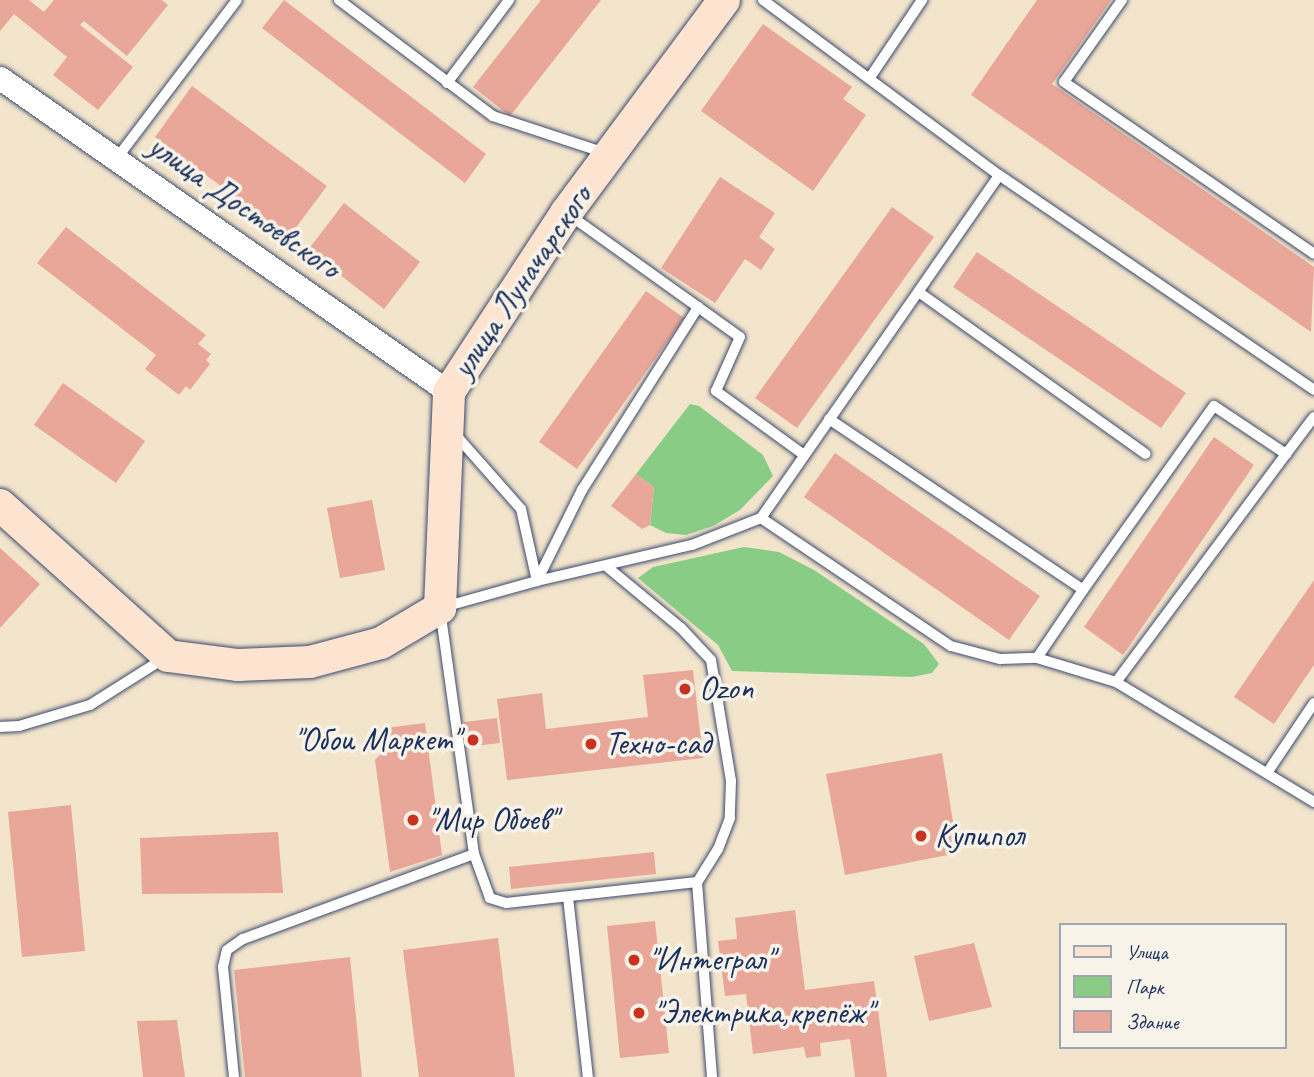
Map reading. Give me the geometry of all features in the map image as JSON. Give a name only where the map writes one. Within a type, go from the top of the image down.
[{"type":"street","name":"улица Луначарского","points":[[440,608],[449,392],[566,213],[724,0]]},
{"type":"street","name":"улица Достоевского","points":[[0,78],[449,392]]},
{"type":"street","points":[[0,505],[168,656],[238,664],[310,662],[381,643],[440,608]]},
{"type":"lane","points":[[117,158],[237,0]]},
{"type":"lane","points":[[339,0],[447,83],[507,124],[608,154]]},
{"type":"lane","points":[[447,83],[509,0]]},
{"type":"lane","points":[[763,0],[871,76],[999,175],[1314,390]]},
{"type":"lane","points":[[871,76],[922,0]]},
{"type":"lane","points":[[1122,0],[1064,82],[1314,254]]},
{"type":"lane","points":[[697,882],[506,904],[490,898],[474,854],[440,608],[537,581],[692,545],[761,518],[920,293],[999,175]]},
{"type":"lane","points":[[566,213],[740,337],[716,391],[804,455]]},
{"type":"lane","points":[[920,293],[1146,454]]},
{"type":"lane","points":[[537,581],[582,490],[698,307]]},
{"type":"lane","points":[[1037,658],[1214,406],[1286,454]]},
{"type":"lane","points":[[1116,682],[1314,417]]},
{"type":"lane","points":[[829,419],[1083,590]]},
{"type":"lane","points":[[447,426],[521,509],[537,581]]},
{"type":"lane","points":[[761,518],[951,646],[1000,659],[1037,658],[1116,682],[1314,802]]},
{"type":"lane","points":[[606,566],[681,628],[711,660],[731,781],[730,818],[718,849],[697,882],[712,1077]]},
{"type":"lane","points":[[0,727],[19,726],[90,705],[168,656]]},
{"type":"lane","points":[[1266,773],[1314,703]]},
{"type":"lane","points":[[234,1077],[223,967],[227,950],[243,939],[474,854]]},
{"type":"lane","points":[[568,897],[588,1077]]},
{"type":"green space","points":[[690,404],[699,406],[763,455],[773,476],[740,510],[713,526],[686,535],[666,533],[650,525],[654,487],[636,474]]},
{"type":"green space","points":[[744,547],[779,552],[814,570],[924,644],[939,664],[932,673],[912,677],[732,671],[718,645],[638,578],[653,567]]},
{"type":"building","points":[[0,0],[29,0],[44,12],[54,0],[162,0],[168,5],[127,56],[84,21],[80,25],[133,67],[98,110],[53,75],[67,57],[14,14],[0,31]]},
{"type":"building","points":[[284,0],[486,154],[465,183],[262,28]]},
{"type":"building","points":[[541,0],[601,0],[510,116],[473,87]]},
{"type":"building","points":[[1037,0],[1111,0],[1052,84],[1314,267],[1311,332],[971,95]]},
{"type":"building","points":[[763,24],[852,87],[843,99],[866,115],[813,191],[701,111]]},
{"type":"building","points":[[192,86],[327,186],[289,237],[155,137]]},
{"type":"building","points":[[720,177],[775,213],[759,237],[775,249],[761,270],[745,259],[715,303],[661,268]]},
{"type":"building","points":[[344,203],[420,262],[384,309],[308,250]]},
{"type":"building","points":[[892,207],[934,237],[797,428],[755,398]]},
{"type":"building","points":[[66,227],[206,335],[198,344],[211,354],[206,360],[210,364],[190,390],[186,386],[179,395],[145,369],[156,355],[37,263]]},
{"type":"building","points":[[977,252],[1186,393],[1161,428],[953,287]]},
{"type":"building","points":[[646,291],[684,318],[577,469],[539,442]]},
{"type":"building","points":[[63,383],[145,441],[116,483],[34,425]]},
{"type":"building","points":[[1214,437],[1254,465],[1123,655],[1084,627]]},
{"type":"building","points":[[835,453],[1040,596],[1009,640],[804,497]]},
{"type":"building","points":[[636,474],[654,487],[650,525],[642,529],[611,506]]},
{"type":"building","points":[[372,500],[385,570],[340,578],[327,508]]},
{"type":"building","points":[[0,548],[40,584],[0,628]]},
{"type":"building","points":[[1314,580],[1314,665],[1274,724],[1234,697]]},
{"type":"building","points":[[693,670],[703,758],[507,780],[497,699],[542,693],[546,729],[648,717],[643,675]]},
{"type":"building","points":[[497,718],[500,743],[467,747],[464,722]]},
{"type":"building","points":[[425,723],[442,855],[390,872],[375,760],[387,747],[385,728]]},
{"type":"building","points":[[942,753],[958,853],[845,875],[826,774]]},
{"type":"building","points":[[71,805],[85,951],[22,957],[8,812]]},
{"type":"building","points":[[278,832],[283,893],[142,894],[140,838]]},
{"type":"building","points":[[654,852],[656,874],[511,889],[509,867]]},
{"type":"building","points":[[795,910],[805,990],[874,981],[887,1077],[855,1077],[850,1039],[820,1043],[821,1056],[806,1058],[804,1047],[753,1054],[746,994],[725,996],[718,941],[737,939],[735,918]]},
{"type":"building","points":[[655,921],[669,1053],[620,1058],[607,926]]},
{"type":"building","points":[[498,938],[515,1077],[419,1077],[403,950]]},
{"type":"building","points":[[974,943],[992,1007],[929,1021],[914,956]]},
{"type":"building","points":[[350,957],[362,1077],[245,1077],[234,970]]},
{"type":"building","points":[[177,1020],[185,1077],[143,1077],[137,1021]]},
{"type":"place","name":"Ozon","points":[[685,689]]},
{"type":"place","name":"\"Обои Маркет\"","points":[[473,740]]},
{"type":"place","name":"Техно-сад","points":[[591,744]]},
{"type":"place","name":"\"Мир Обоев\"","points":[[413,820]]},
{"type":"place","name":"Купипол","points":[[921,836]]},
{"type":"place","name":"\"Интеграл\"","points":[[634,960]]},
{"type":"place","name":"\"Электрика,крепёж\"","points":[[639,1013]]}]
